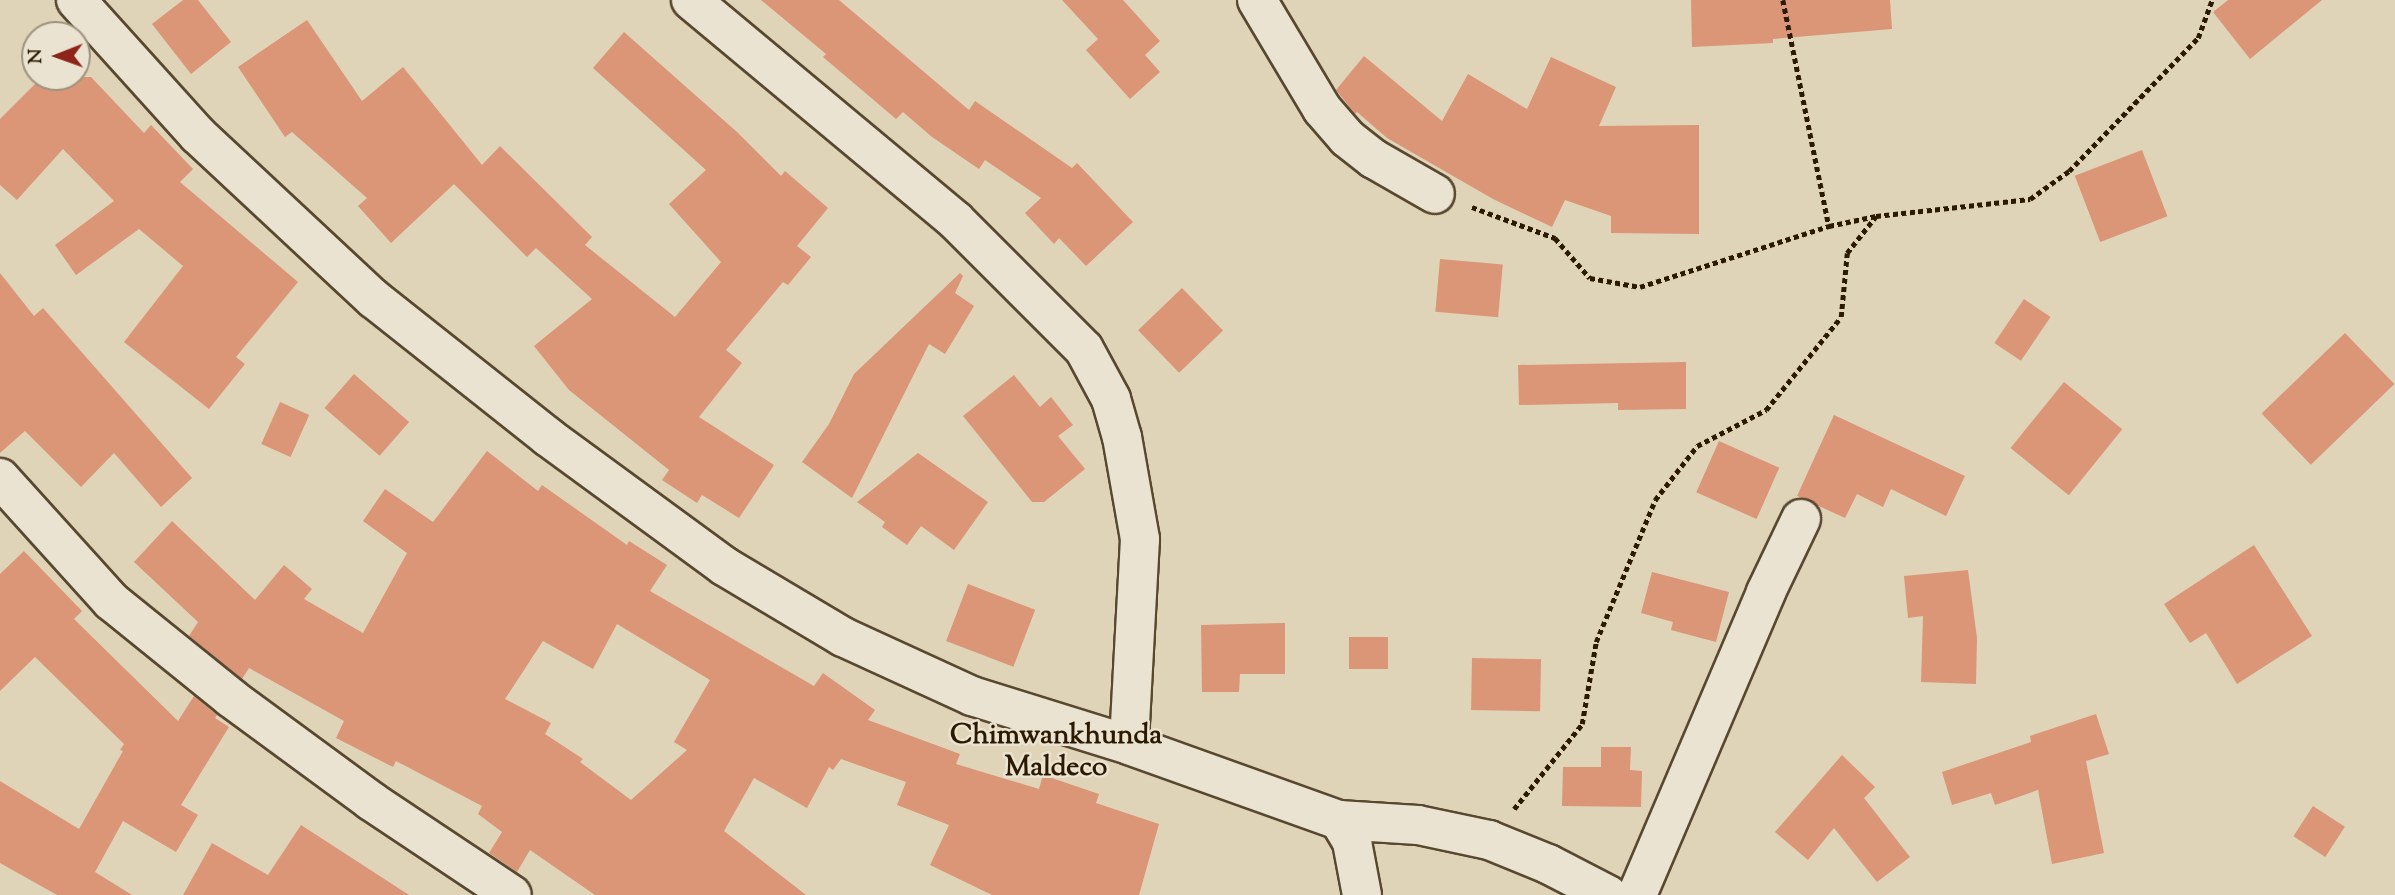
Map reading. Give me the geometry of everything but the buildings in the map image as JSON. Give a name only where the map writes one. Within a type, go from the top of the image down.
[{"type":"street","points":[[76,0],[198,135],[374,299],[548,437],[724,566],[843,637],[972,696],[1129,745],[1339,820],[1418,825],[1489,840],[1548,864],[1608,895]]},
{"type":"street","points":[[691,0],[956,220],[1084,349],[1111,399],[1122,437],[1140,539],[1129,745]]},
{"type":"street","points":[[1257,0],[1322,109],[1347,138],[1435,194]]},
{"type":"street","points":[[0,478],[111,601],[230,698],[349,785],[512,895]]},
{"type":"street","points":[[1637,895],[1766,593],[1801,519]]},
{"type":"street","points":[[1339,820],[1352,842],[1362,895]]},
{"type":"path","points":[[1783,0],[1829,226]]},
{"type":"path","points":[[1435,194],[1555,238],[1590,278],[1640,287],[1829,226],[1876,216],[2030,199],[2070,172],[2198,38],[2212,0]]},
{"type":"path","points":[[1489,840],[1583,724],[1596,642],[1655,500],[1697,446],[1766,410],[1841,317],[1846,253],[1876,216]]},
{"type":"district","name":"Chimwankhunda Maldeco","points":[[1056,752]]}]
